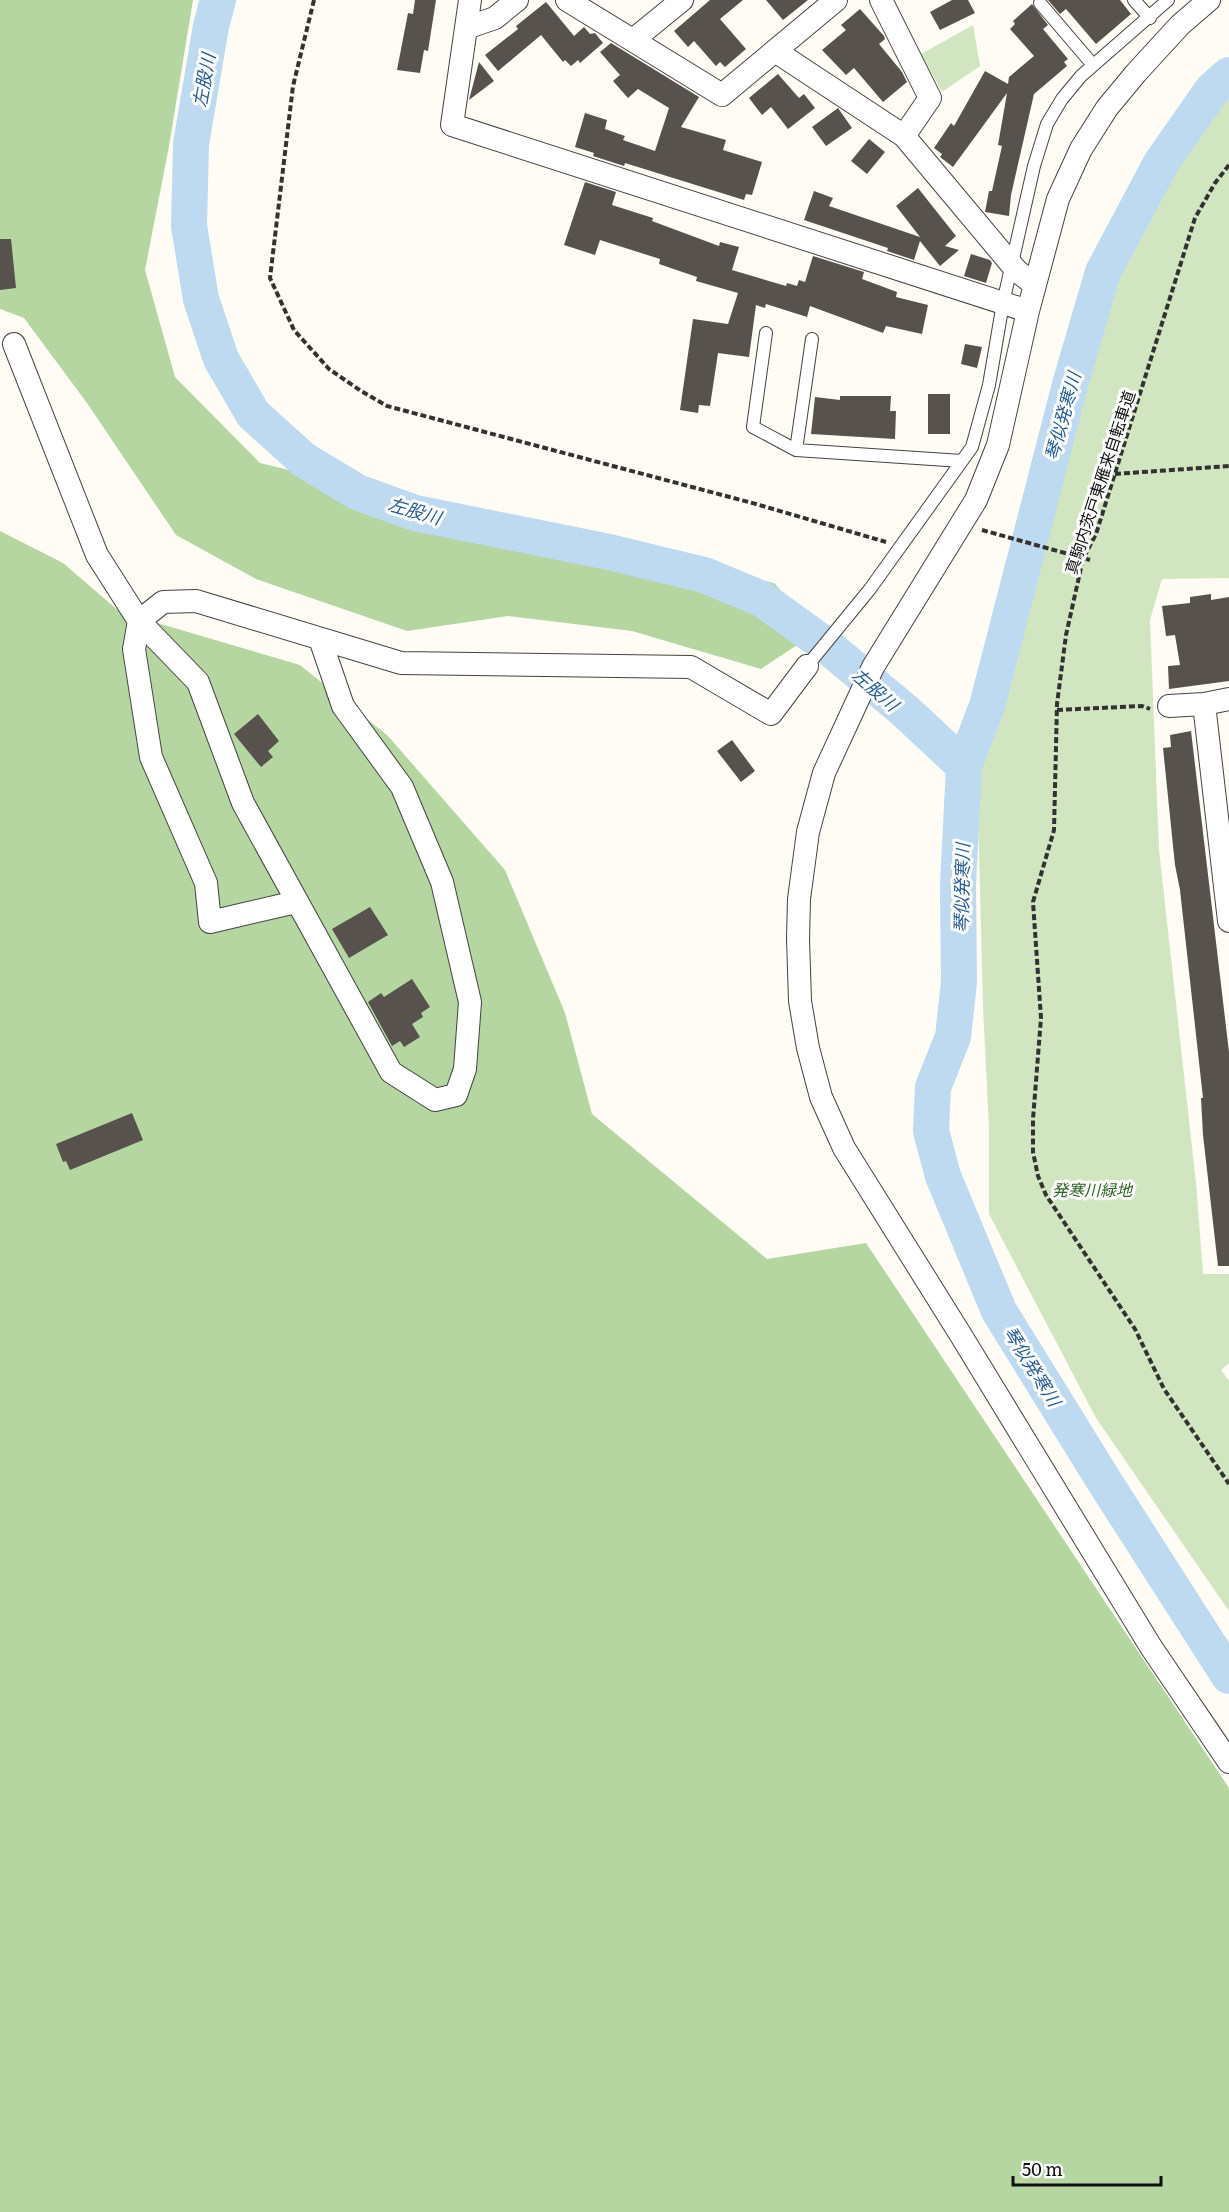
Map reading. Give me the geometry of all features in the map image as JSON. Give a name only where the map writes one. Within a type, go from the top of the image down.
[{"type":"street","points":[[470,0],[452,125],[1029,311]]},
{"type":"street","points":[[466,28],[495,18],[517,0]]},
{"type":"street","points":[[567,0],[722,95],[836,0]]},
{"type":"street","points":[[633,40],[682,0]]},
{"type":"street","points":[[881,0],[930,98],[904,136]]},
{"type":"street","points":[[1209,0],[1180,25],[1107,108],[1081,149],[1058,200],[1035,285],[998,445],[976,500],[873,667],[824,773],[807,832],[799,899],[798,939],[800,1001],[808,1048],[821,1097],[850,1158],[962,1337],[1150,1647],[1229,1762]]},
{"type":"street","points":[[776,51],[904,136],[1012,266],[1035,285]]},
{"type":"street","points":[[14,344],[98,555],[139,621],[198,682],[243,803],[391,1072],[435,1100],[456,1095],[465,1069],[470,1002],[442,882],[402,787],[343,706],[320,639]]},
{"type":"street","points":[[296,902],[210,922],[206,883],[151,757],[134,649],[139,621],[163,602],[196,601],[401,663],[691,667],[771,714],[807,666]]},
{"type":"street","points":[[1164,709],[1229,699]]},
{"type":"street","points":[[1204,704],[1229,921]]},
{"type":"lane","points":[[1134,0],[1150,18]]},
{"type":"lane","points":[[807,666],[870,590],[972,447],[989,385],[1003,303],[1034,166],[1047,124],[1062,99],[1081,76],[1168,0]]},
{"type":"lane","points":[[1040,3],[1093,66]]},
{"type":"lane","points":[[766,333],[753,427],[796,450],[962,461]]},
{"type":"lane","points":[[796,450],[812,339]]},
{"type":"path","points":[[314,0],[293,86],[270,278],[294,330],[329,369],[387,406],[756,504],[902,546]]},
{"type":"path","name":"真駒内茨戸東雁来自転車道","points":[[1229,165],[1215,183],[1195,218],[1096,534],[1083,559],[1066,635],[1057,710],[1054,830],[1033,902],[1041,1018],[1033,1119],[1033,1152],[1036,1168],[1046,1195],[1135,1329],[1164,1389],[1229,1484]]},
{"type":"path","points":[[1115,474],[1229,465]]},
{"type":"path","points":[[982,530],[1090,560]]},
{"type":"path","points":[[1057,710],[1142,706],[1164,709]]},
{"type":"green space","points":[[0,0],[193,0],[169,146],[145,270],[175,377],[260,463],[432,505],[541,551],[660,560],[774,583],[818,631],[761,669],[632,631],[508,616],[407,631],[256,579],[176,535],[87,403],[24,318],[0,309]]},
{"type":"green space","points":[[973,25],[980,66],[942,92],[921,54]]},
{"type":"green space","name":"発寒川緑地","points":[[1229,85],[1229,578],[1162,579],[1150,620],[1159,850],[1196,1183],[1203,1274],[1229,1274],[1229,1363],[1221,1370],[1229,1381],[1229,1611],[1096,1418],[989,1214],[989,1129],[983,1006],[977,773],[1020,625],[1092,358],[1107,282],[1221,92]]},
{"type":"green space","points":[[0,531],[63,563],[120,612],[300,665],[388,736],[505,870],[565,1013],[592,1114],[767,1259],[866,1243],[1229,1788],[1229,2212],[0,2212]]},
{"type":"building","points":[[415,0],[436,0],[428,51],[424,50],[420,73],[397,70],[408,13],[413,14]]},
{"type":"building","points":[[710,0],[743,0],[720,19],[746,49],[725,67],[720,62],[716,66],[694,41],[688,47],[674,31]]},
{"type":"building","points":[[766,0],[808,0],[783,20]]},
{"type":"building","points":[[952,0],[968,0],[975,13],[940,30],[930,12]]},
{"type":"building","points":[[1048,0],[1120,0],[1131,14],[1096,44],[1066,9],[1060,14]]},
{"type":"building","points":[[546,2],[574,36],[584,27],[590,34],[595,33],[603,43],[580,63],[578,60],[571,66],[565,60],[563,62],[541,35],[498,71],[485,55],[518,29],[516,26]]},
{"type":"building","points":[[1032,4],[1048,25],[1043,29],[1068,59],[1064,62],[1067,66],[1034,94],[1011,195],[1009,216],[985,212],[1002,146],[998,145],[1007,93],[953,167],[940,157],[942,154],[934,148],[951,123],[954,126],[985,71],[1008,84],[1009,77],[1034,56],[1010,29],[1015,24],[1013,21]]},
{"type":"building","points":[[860,9],[884,36],[885,39],[879,44],[902,72],[907,82],[883,102],[854,68],[846,75],[822,50],[846,30],[841,25]]},
{"type":"building","points":[[611,43],[699,97],[681,127],[726,140],[723,150],[762,162],[752,195],[746,194],[744,200],[625,163],[624,166],[593,156],[594,153],[575,147],[585,113],[607,120],[605,129],[625,136],[623,140],[655,151],[669,108],[638,89],[628,98],[613,81],[620,75],[600,52]]},
{"type":"building","points":[[479,62],[494,81],[469,100]]},
{"type":"building","points":[[778,74],[799,98],[804,94],[815,108],[788,129],[771,107],[762,115],[749,98]]},
{"type":"building","points":[[838,108],[852,128],[826,146],[812,127]]},
{"type":"building","points":[[869,139],[885,152],[867,174],[851,161]]},
{"type":"building","points":[[585,182],[616,192],[612,205],[653,218],[652,221],[719,246],[720,242],[739,247],[732,270],[786,286],[787,283],[797,286],[799,280],[805,282],[813,256],[864,272],[862,279],[897,292],[896,297],[928,305],[922,334],[886,326],[883,333],[810,306],[807,317],[766,304],[765,308],[756,305],[749,357],[718,353],[710,406],[699,405],[698,413],[680,410],[693,319],[728,324],[738,293],[696,281],[697,277],[659,264],[660,259],[600,240],[595,255],[564,245]]},
{"type":"building","points":[[918,188],[956,236],[945,246],[959,250],[940,266],[920,241],[914,260],[887,251],[888,248],[804,220],[814,191],[833,198],[829,206],[920,237],[896,206]]},
{"type":"building","points":[[0,239],[11,239],[16,288],[0,290]]},
{"type":"building","points":[[971,254],[990,260],[992,263],[986,283],[964,276]]},
{"type":"building","points":[[965,344],[982,347],[977,368],[961,364]]},
{"type":"building","points":[[928,394],[950,394],[950,434],[928,434]]},
{"type":"building","points":[[840,396],[891,396],[890,411],[896,411],[895,439],[811,434],[815,397],[840,400]]},
{"type":"building","points":[[1211,594],[1211,600],[1229,597],[1229,681],[1169,689],[1168,666],[1180,665],[1175,635],[1166,636],[1162,606],[1190,603],[1190,597]]},
{"type":"building","points":[[258,714],[279,741],[268,751],[273,757],[261,767],[234,734]]},
{"type":"building","points":[[1191,731],[1229,1052],[1229,1266],[1218,1266],[1203,1135],[1201,1098],[1203,1098],[1163,748],[1171,747],[1170,735]]},
{"type":"building","points":[[732,740],[755,771],[741,782],[717,751]]},
{"type":"building","points":[[370,907],[388,935],[349,958],[332,929]]},
{"type":"building","points":[[412,979],[430,1007],[421,1013],[423,1017],[412,1024],[420,1037],[404,1047],[400,1041],[392,1046],[368,1002],[381,993],[384,997]]},
{"type":"building","points":[[132,1113],[143,1140],[70,1170],[66,1161],[63,1162],[56,1144]]},
{"type":"waterway","name":"左股川","points":[[218,0],[211,26],[191,144],[189,226],[201,299],[221,359],[253,414],[304,460],[357,492],[415,513],[609,552],[704,575],[762,599],[827,646],[905,711],[964,766]]},
{"type":"waterway","name":"琴似発寒川","points":[[1229,75],[1212,90],[1161,163],[1103,272],[1071,381],[987,706],[964,766],[958,885],[959,982],[953,1037],[933,1087],[931,1131],[943,1176],[999,1311],[1229,1676]]}]
